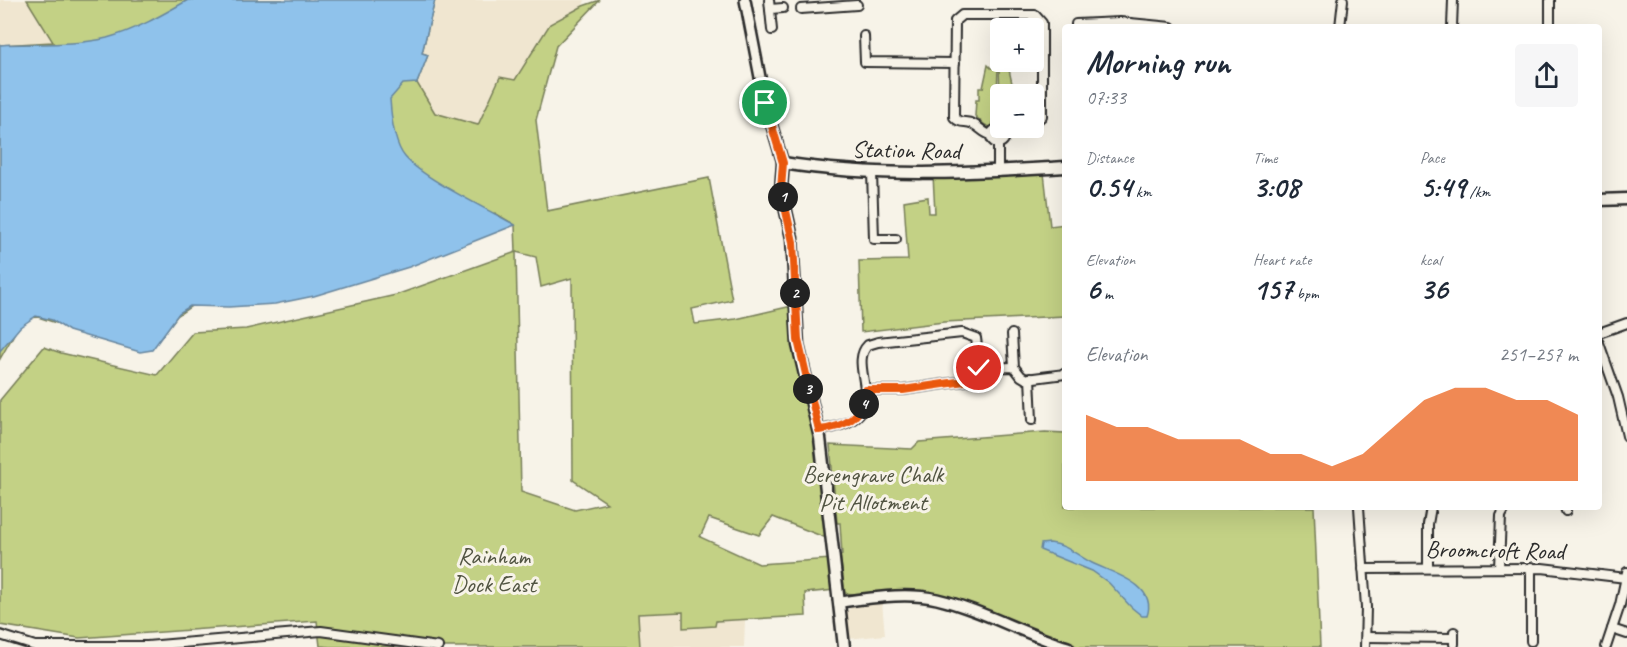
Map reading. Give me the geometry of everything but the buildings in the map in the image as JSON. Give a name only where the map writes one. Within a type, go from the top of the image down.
[{"type":"main road","name":"Station Road","points":[[783,163],[872,172],[998,172],[1062,167]]},
{"type":"main road","points":[[783,163],[781,189],[793,242],[798,340],[819,430],[844,647]]},
{"type":"main road","points":[[1602,200],[1627,200]]},
{"type":"street","points":[[745,0],[765,103],[783,163]]},
{"type":"street","points":[[1340,24],[1343,0]]},
{"type":"street","points":[[1452,24],[1453,0]]},
{"type":"street","points":[[1550,0],[1550,24]]},
{"type":"street","points":[[801,9],[831,3],[857,5]]},
{"type":"street","points":[[772,30],[770,4],[783,8]]},
{"type":"street","points":[[990,135],[982,133],[973,124],[960,123],[954,117],[955,21],[962,15],[1035,15],[1040,18],[1042,23],[1042,84]]},
{"type":"street","points":[[1076,24],[1103,21],[1129,24]]},
{"type":"street","points":[[864,36],[865,62],[955,63]]},
{"type":"street","points":[[992,138],[998,143]]},
{"type":"street","points":[[998,143],[1004,138]]},
{"type":"street","points":[[998,143],[998,172]]},
{"type":"street","points":[[872,172],[873,239],[896,239]]},
{"type":"street","points":[[1602,332],[1627,323]]},
{"type":"street","points":[[819,430],[842,426],[854,419],[864,404],[866,390],[861,356],[866,347],[876,342],[962,333],[976,338],[979,368],[978,375],[971,380],[903,390],[866,390]]},
{"type":"street","points":[[1012,334],[1014,367],[1021,376],[1030,378],[1062,374]]},
{"type":"street","points":[[1602,352],[1618,397],[1627,436]]},
{"type":"street","points":[[979,368],[1014,367]]},
{"type":"street","points":[[1030,378],[1032,420]]},
{"type":"street","points":[[1618,397],[1627,394]]},
{"type":"street","points":[[1359,510],[1365,647]]},
{"type":"street","points":[[1428,568],[1428,524],[1430,510]]},
{"type":"street","points":[[1499,568],[1501,516],[1504,510]]},
{"type":"street","points":[[1530,641],[1531,567]]},
{"type":"street","name":"Broomcroft Road","points":[[1363,569],[1531,567],[1626,575]]},
{"type":"street","points":[[1605,647],[1626,575]]},
{"type":"street","points":[[840,602],[902,596],[936,598],[1068,647]]},
{"type":"street","points":[[1612,629],[1627,634]]},
{"type":"street","points":[[0,635],[35,646],[147,646],[321,632],[438,647]]},
{"type":"street","points":[[1366,637],[1454,638]]},
{"type":"shaded area","points":[[0,0],[27,0],[53,43],[0,45]]},
{"type":"shaded area","points":[[435,0],[585,0],[583,6],[550,24],[515,80],[500,77],[478,125],[435,113],[417,83],[428,55],[422,53]]},
{"type":"shaded area","points":[[882,602],[885,635],[848,639],[846,612],[853,605]]},
{"type":"shaded area","points":[[683,612],[683,627],[715,625],[715,621],[745,620],[744,647],[640,647],[638,615]]},
{"type":"green space","points":[[27,0],[283,0],[159,63],[0,45],[53,42]]},
{"type":"green space","name":"Rainham Dock East","points":[[435,0],[422,53],[428,55],[417,83],[435,113],[478,125],[500,77],[515,80],[550,24],[583,6],[600,0],[556,46],[536,120],[547,211],[709,178],[732,300],[692,309],[695,324],[736,319],[792,306],[792,340],[812,426],[829,539],[773,517],[759,535],[709,518],[700,537],[759,564],[832,559],[835,590],[805,593],[806,616],[716,621],[715,626],[683,628],[683,612],[638,614],[640,647],[332,647],[320,646],[317,621],[79,638],[0,625],[0,400],[44,347],[157,375],[193,332],[246,329],[396,295],[516,252],[515,225],[495,213],[193,305],[177,316],[157,342],[80,331],[38,317],[30,318],[17,329],[0,359],[0,95]],"holes":[[[516,252],[536,257],[541,287],[572,278],[573,480],[607,503],[575,510],[521,492]]]},
{"type":"green space","points":[[988,65],[990,72],[998,72],[997,84],[990,84],[990,127],[975,116],[979,88],[983,88]]},
{"type":"green space","points":[[999,72],[1010,72],[1012,84],[1000,84]]},
{"type":"green space","points":[[1044,173],[1050,226],[1062,224],[1062,316],[944,322],[861,332],[859,261],[908,260],[904,201],[928,197],[929,213],[935,213],[933,175]]},
{"type":"green space","name":"Berengrave Chalk Pit Allotment","points":[[1045,432],[1062,433],[1062,510],[1314,510],[1320,647],[1078,647],[957,599],[891,591],[869,596],[845,593],[840,555],[842,555],[840,523],[837,523],[830,445],[912,449],[919,442]]},
{"type":"water","points":[[188,0],[435,0],[422,53],[428,55],[417,83],[403,84],[390,99],[398,145],[405,157],[427,175],[515,225],[409,267],[314,296],[275,304],[229,307],[190,306],[179,313],[152,350],[140,352],[69,331],[52,320],[36,316],[20,327],[0,351],[0,45],[68,43],[107,38],[159,17]]},
{"type":"water","points":[[1050,543],[1067,548],[1092,563],[1131,581],[1146,596],[1149,605],[1147,616],[1142,616],[1131,607],[1109,583],[1092,571],[1040,550],[1041,544]]},
{"type":"route","points":[[765,103],[778,153],[783,163],[781,189],[793,242],[799,352],[819,430],[842,426],[854,419],[864,404],[866,390],[903,390],[971,380],[978,375],[979,368]]}]
